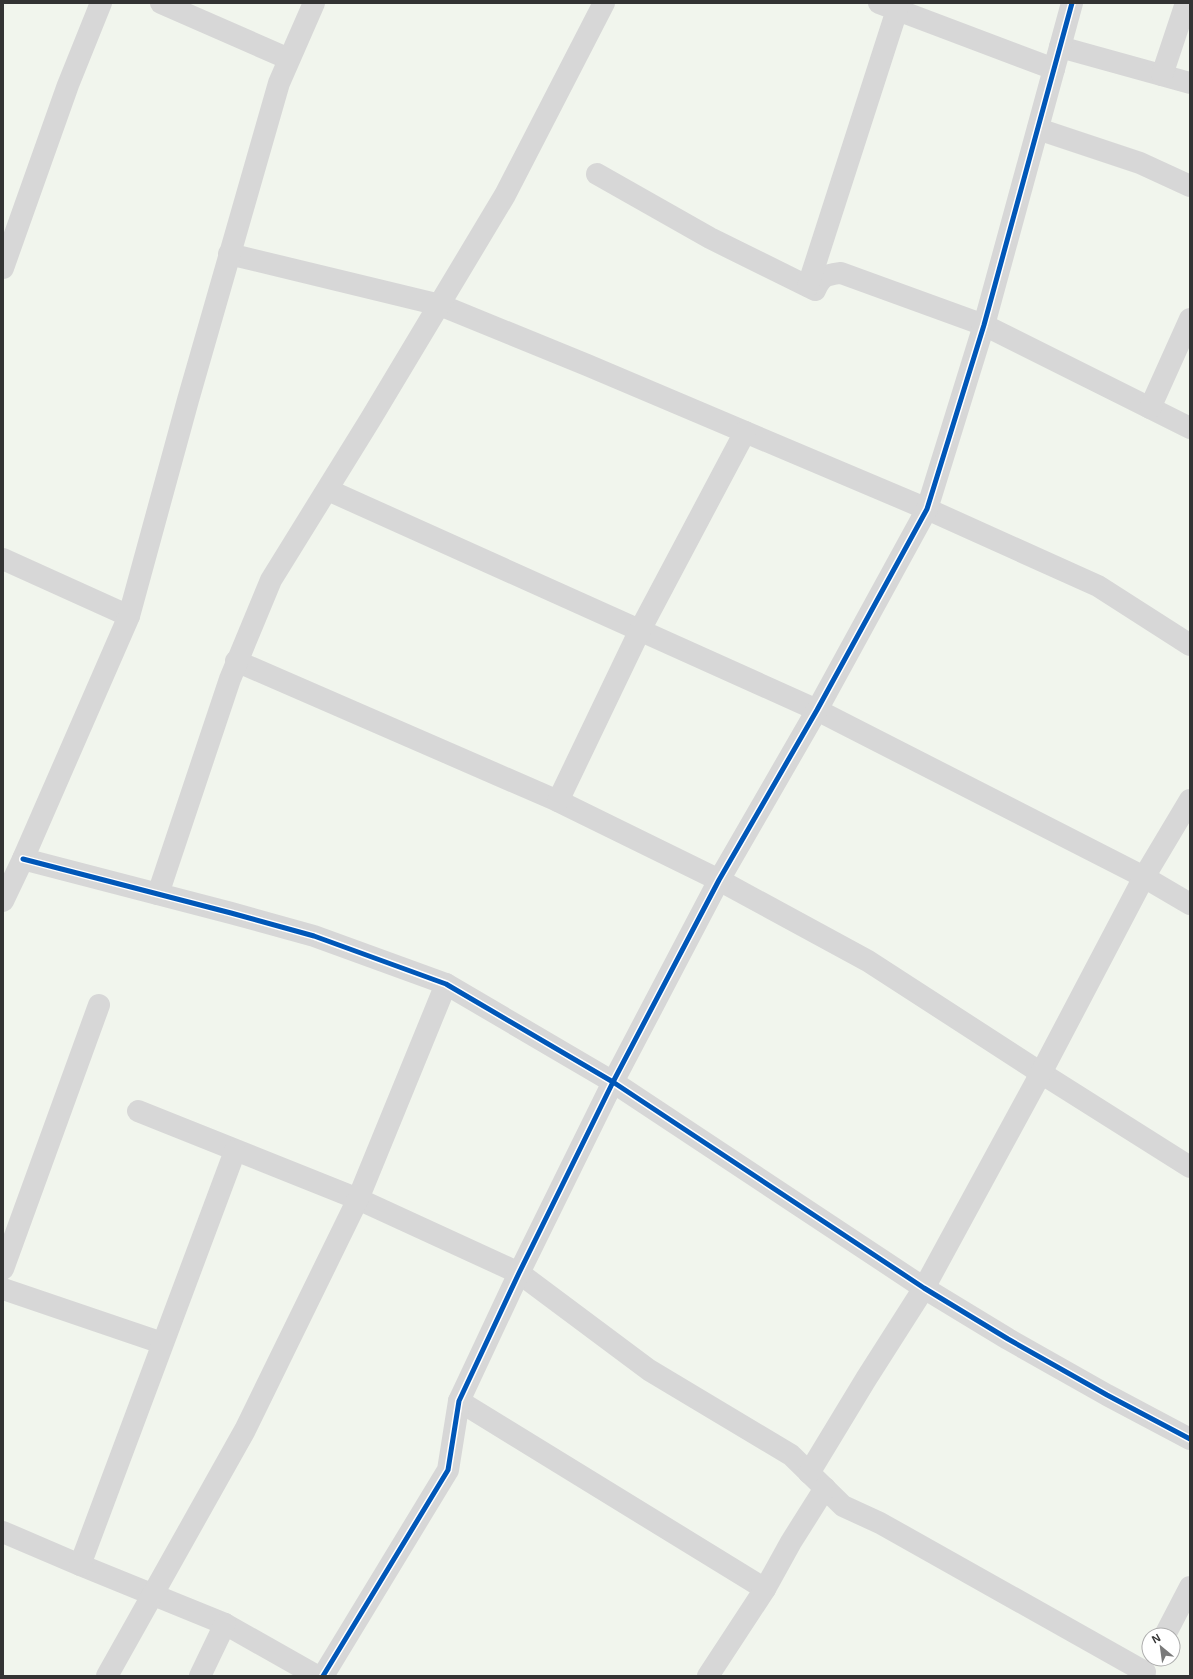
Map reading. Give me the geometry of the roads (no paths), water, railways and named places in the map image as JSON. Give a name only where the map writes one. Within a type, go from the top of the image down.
[{"type":"street","points":[[3,268],[68,85],[101,3]]},
{"type":"street","points":[[161,3],[290,59]]},
{"type":"street","points":[[3,900],[24,859],[129,616],[229,254],[279,83],[314,3]]},
{"type":"street","points":[[158,894],[236,661],[271,580],[328,490],[505,195],[604,3]]},
{"type":"street","points":[[323,1676],[448,1470],[459,1401],[519,1273],[613,1082],[719,880],[817,710],[927,509],[984,325],[1072,3]]},
{"type":"street","points":[[1162,75],[1186,3]]},
{"type":"street","points":[[808,286],[888,6],[1054,69]]},
{"type":"street","points":[[1060,48],[1190,83]]},
{"type":"street","points":[[1038,128],[1140,162],[1190,186]]},
{"type":"street","points":[[597,174],[710,238],[815,290],[820,279],[827,275],[841,273],[984,325],[1190,428]]},
{"type":"street","points":[[229,254],[440,305],[587,365],[927,509],[1098,586],[1190,645]]},
{"type":"street","points":[[1150,408],[1190,319]]},
{"type":"street","points":[[558,801],[640,630],[745,432]]},
{"type":"street","points":[[328,490],[817,710],[1144,877],[1190,904]]},
{"type":"street","points":[[3,559],[129,616]]},
{"type":"street","points":[[236,661],[558,801],[719,880],[868,961],[1040,1073],[1190,1167]]},
{"type":"street","points":[[809,1473],[866,1379],[924,1288],[1144,877],[1190,800]]},
{"type":"street","points":[[24,859],[314,936],[446,984],[613,1082],[924,1288],[1008,1339],[1107,1395],[1190,1439]]},
{"type":"street","points":[[107,1676],[154,1595],[245,1430],[358,1199],[446,984]]},
{"type":"street","points":[[3,1269],[99,1005]]},
{"type":"street","points":[[138,1111],[358,1199],[519,1273],[650,1370],[791,1455],[844,1506],[880,1522],[1147,1669]]},
{"type":"street","points":[[80,1565],[235,1151]]},
{"type":"street","points":[[3,1289],[162,1343]]},
{"type":"street","points":[[459,1401],[765,1589]]},
{"type":"street","points":[[709,1676],[765,1589],[791,1542],[825,1488]]},
{"type":"street","points":[[3,1532],[225,1624],[317,1676]]},
{"type":"street","points":[[1169,1627],[1190,1586]]},
{"type":"street","points":[[200,1676],[225,1624]]}]
